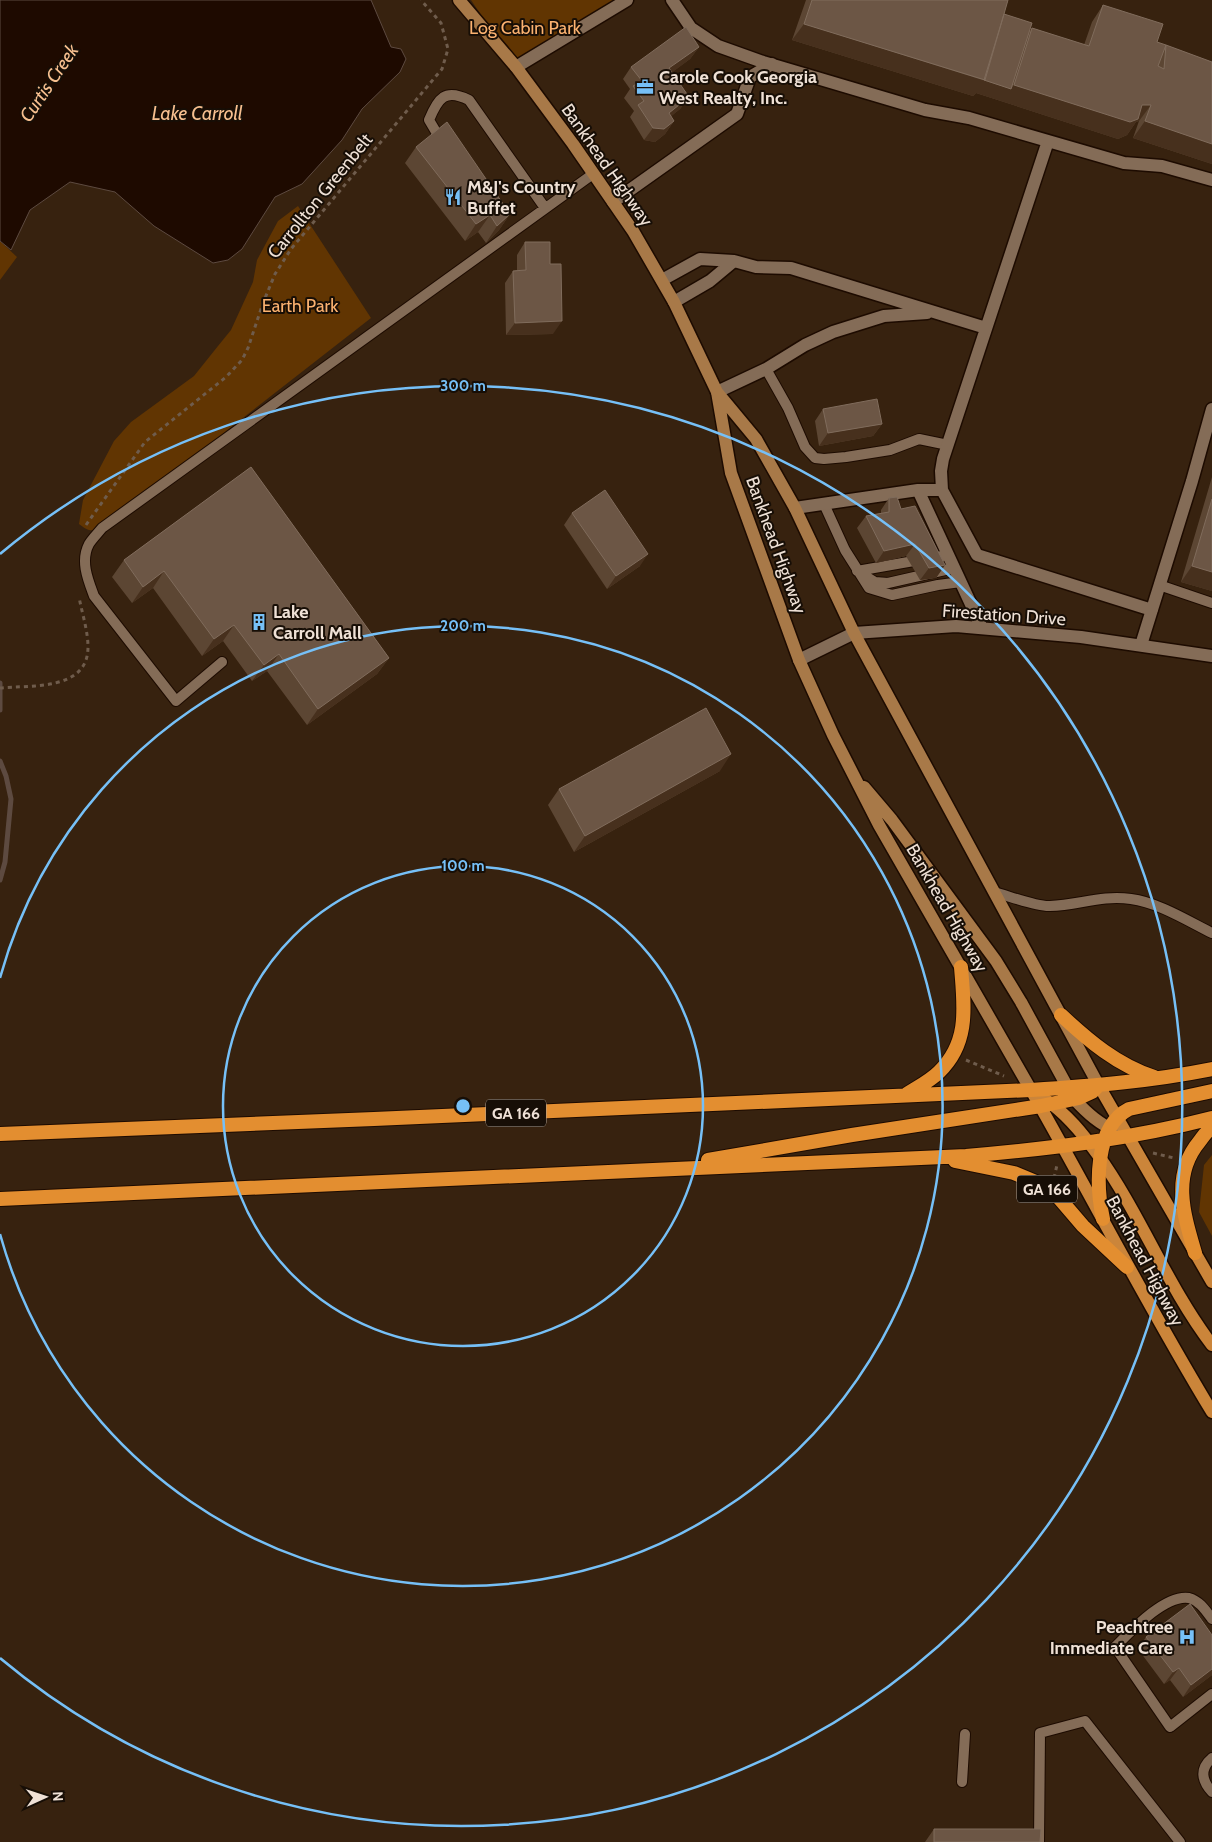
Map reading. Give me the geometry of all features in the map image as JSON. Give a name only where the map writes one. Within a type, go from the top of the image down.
[{"type":"highway","points":[[906,1095],[938,1074],[957,1046],[963,1029],[964,1017],[961,966]]},
{"type":"highway","points":[[1061,1015],[1086,1038],[1117,1061],[1157,1078]]},
{"type":"highway","points":[[610,1172],[680,1164],[1046,1105],[1070,1093],[1099,1086],[1212,1069]]},
{"type":"highway","points":[[1032,1090],[1070,1093]]},
{"type":"highway","name":"GA 166","points":[[0,1134],[1032,1090]]},
{"type":"highway","points":[[940,1157],[1088,1142],[1110,1129],[1129,1109],[1212,1091]]},
{"type":"highway","points":[[1110,1129],[1127,1136],[1212,1118]]},
{"type":"highway","points":[[1196,1253],[1184,1215],[1183,1173],[1193,1149],[1212,1128]]},
{"type":"highway","points":[[1103,1219],[1098,1179],[1101,1159],[1110,1129]]},
{"type":"highway","name":"GA 166","points":[[0,1200],[940,1157],[1014,1173],[1038,1183],[1059,1198],[1083,1226],[1127,1267]]},
{"type":"main road","name":"Bankhead Highway","points":[[459,0],[516,67],[633,231],[674,302],[717,392],[756,439],[795,508],[854,633],[1099,1086],[1110,1129],[1127,1136],[1212,1282]]},
{"type":"main road","name":"Bankhead Highway","points":[[717,392],[731,473],[799,660],[843,756],[879,825],[1032,1090],[1046,1105],[1063,1146],[1127,1267],[1170,1344],[1212,1412]]},
{"type":"main road","points":[[843,756],[862,785],[892,820],[996,961],[1021,1002],[1070,1093],[1086,1112],[1110,1129]]},
{"type":"main road","points":[[1046,1105],[1074,1125],[1101,1159],[1187,1307],[1212,1345]]},
{"type":"street","points":[[516,67],[627,0]]},
{"type":"street","points":[[672,0],[691,28],[718,46],[926,110],[968,118],[1124,163],[1162,166],[1212,180]]},
{"type":"street","points":[[613,202],[737,114],[750,77],[772,64]]},
{"type":"street","points":[[1048,141],[948,445],[941,471],[942,490],[977,555],[1152,610]]},
{"type":"street","points":[[662,280],[700,259],[791,268],[986,328]]},
{"type":"street","points":[[674,302],[710,281],[734,262]]},
{"type":"street","points":[[717,392],[766,369],[806,345],[860,322],[884,316],[937,313]]},
{"type":"street","points":[[1141,645],[1212,409]]},
{"type":"street","points":[[795,508],[918,490],[942,490]]},
{"type":"street","points":[[918,490],[982,628]]},
{"type":"street","name":"Firestation Drive","points":[[799,660],[854,633],[956,626],[1081,637],[1212,656]]},
{"type":"lane","points":[[447,148],[429,120],[435,106],[443,97],[457,94],[469,100],[545,208]]},
{"type":"lane","points":[[222,662],[176,701],[94,596],[86,577],[85,559],[89,545],[102,528],[507,230],[545,208],[593,174]]},
{"type":"lane","points":[[766,369],[788,408],[805,447],[815,458],[846,457],[890,450],[919,439],[948,445]]},
{"type":"lane","points":[[824,504],[835,531],[857,571],[870,588],[892,595],[961,582]]},
{"type":"lane","points":[[857,571],[948,555]]},
{"type":"lane","points":[[857,571],[875,582],[888,583],[954,568]]},
{"type":"lane","points":[[1159,586],[1212,603]]},
{"type":"lane","points":[[994,892],[1048,906],[1073,904],[1105,897],[1133,899],[1162,909],[1212,933]]},
{"type":"lane","points":[[1212,1619],[1201,1604],[1190,1598],[1170,1602],[1144,1619],[1115,1647],[1170,1727],[1212,1694]]},
{"type":"lane","points":[[1039,1842],[1040,1732],[1085,1722],[1180,1842]]},
{"type":"lane","points":[[962,1782],[965,1734]]},
{"type":"lane","points":[[1212,1758],[1203,1770],[1203,1778],[1212,1792]]},
{"type":"path","name":"Carrollton Greenbelt","points":[[84,532],[86,524],[145,442],[226,377],[242,360],[248,348],[262,303],[275,274],[291,249],[442,69],[448,49],[441,23],[421,0]]},
{"type":"path","points":[[0,688],[59,683],[77,675],[87,660],[88,646],[78,590]]},
{"type":"path","points":[[960,1057],[1009,1078]]},
{"type":"path","points":[[1152,1152],[1182,1160]]},
{"type":"path","points":[[1053,1183],[1057,1166]]},
{"type":"green space","name":"Log Cabin Park","points":[[471,0],[621,0],[516,67]]},
{"type":"green space","name":"Earth Park","points":[[298,206],[371,318],[102,528],[92,530],[79,524],[83,500],[114,441],[131,422],[194,376],[231,330],[253,282],[257,260],[278,221]]},
{"type":"green space","points":[[0,241],[17,257],[0,280]]},
{"type":"green space","points":[[1212,1155],[1212,1236],[1199,1212],[1204,1165]]},
{"type":"water","name":"Lake Carroll","points":[[0,0],[371,0],[391,47],[401,49],[406,59],[400,72],[362,109],[342,140],[302,184],[275,197],[242,249],[228,260],[213,263],[154,226],[115,192],[70,182],[30,210],[11,250],[0,241]]},
{"type":"building","points":[[812,0],[1008,0],[985,80],[804,24]]},
{"type":"building","points":[[1103,5],[1163,24],[1157,42],[1166,45],[1212,62],[1212,144],[1145,121],[1151,105],[1142,105],[1138,119],[1130,122],[1014,85],[1032,28],[1089,46]],"holes":[[[1166,45],[1164,69],[1158,66]]]},
{"type":"building","points":[[1004,14],[1032,23],[1011,89],[984,80]]},
{"type":"building","points":[[686,27],[699,47],[669,68],[689,97],[669,113],[674,121],[664,129],[653,128],[638,105],[644,101],[633,86],[642,81],[631,67]]},
{"type":"building","points":[[447,122],[510,214],[497,226],[490,215],[476,224],[416,147]]},
{"type":"building","points":[[525,242],[550,242],[550,264],[561,264],[562,321],[515,323],[513,271],[526,270]]},
{"type":"building","points":[[877,399],[882,424],[828,433],[823,409]]},
{"type":"building","name":"Lake Carroll Mall","points":[[251,467],[389,658],[318,709],[279,654],[264,665],[234,625],[214,639],[164,571],[143,587],[124,560]]},
{"type":"building","points":[[605,490],[648,554],[616,576],[572,513]]},
{"type":"building","points":[[897,497],[901,509],[915,506],[945,565],[929,568],[915,544],[884,551],[866,516],[889,512],[889,498]]},
{"type":"building","points":[[1212,499],[1212,572],[1192,566]]},
{"type":"building","points":[[706,708],[731,754],[585,836],[559,789]]},
{"type":"building","points":[[1190,1604],[1212,1635],[1212,1669],[1191,1685],[1179,1668],[1173,1672],[1146,1637]]},
{"type":"building","points":[[934,1829],[1041,1829],[1040,1842],[934,1842]]},
{"type":"waterway","name":"Curtis Creek","points":[[0,683],[0,710]]},
{"type":"waterway","name":"Curtis Creek","points":[[0,761],[6,776],[11,799],[5,862],[0,880]]},
{"type":"place","name":"Carole Cook Georgia West Realty, Inc.","points":[[645,87]]},
{"type":"place","name":"M&J's Country Buffet","points":[[453,197]]},
{"type":"place","name":"Lake Carroll Mall","points":[[259,622]]},
{"type":"place","name":"Peachtree Immediate Care","points":[[1187,1637]]}]
